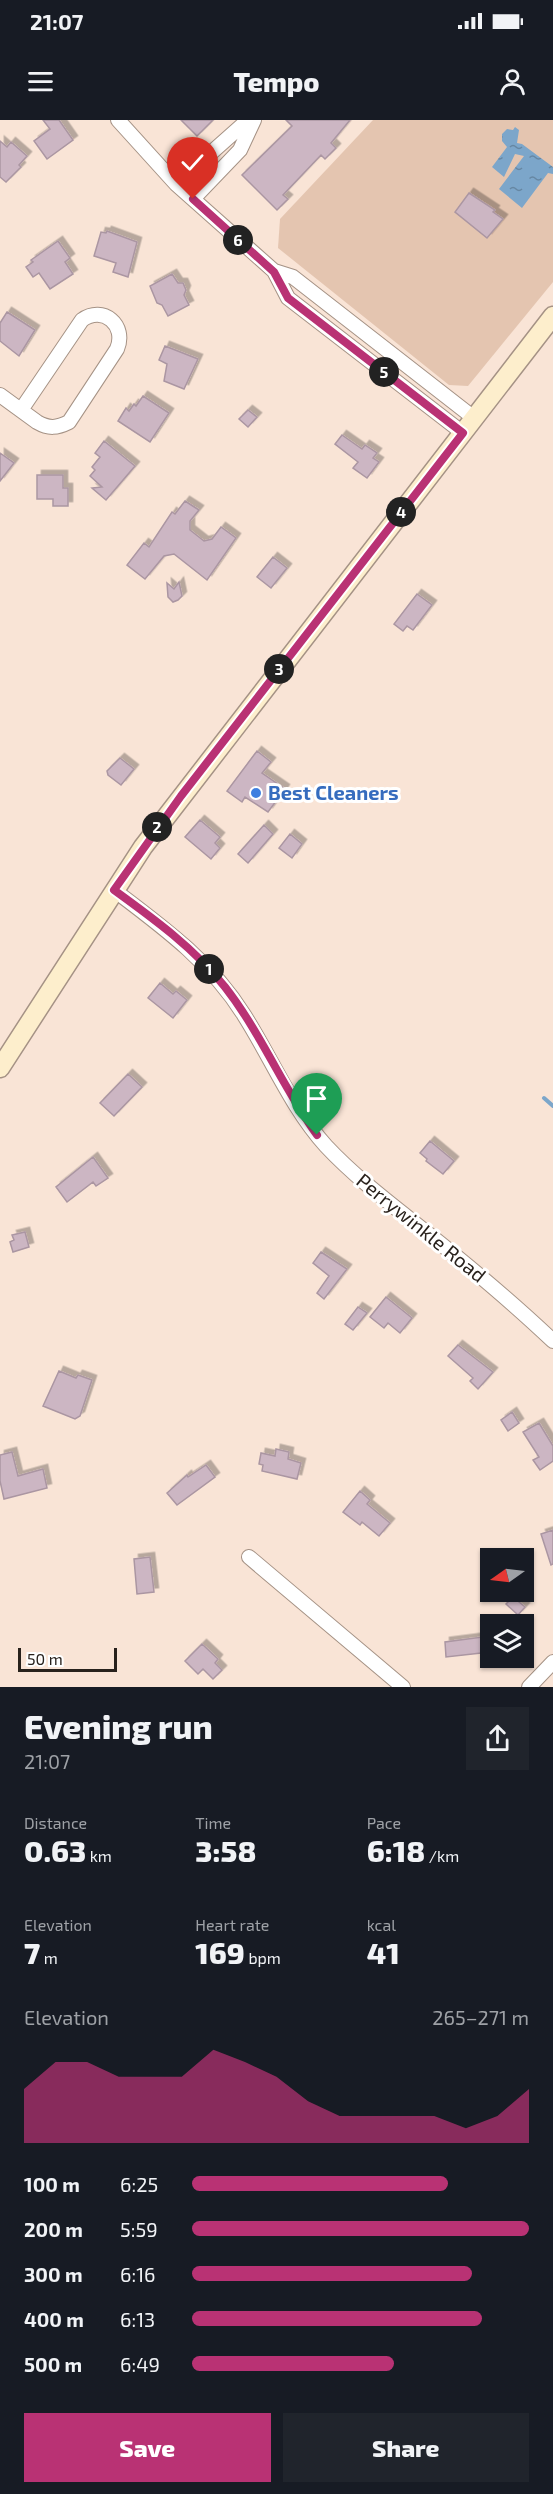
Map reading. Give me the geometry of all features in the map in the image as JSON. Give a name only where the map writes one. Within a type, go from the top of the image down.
[{"type":"main road","points":[[0,1068],[114,890],[181,796],[553,316]]},
{"type":"street","points":[[118,120],[176,184],[274,272],[288,298],[469,426]]},
{"type":"street","points":[[176,184],[248,120]]},
{"type":"street","points":[[193,199],[240,150],[254,120]]},
{"type":"street","points":[[274,272],[293,277],[469,426]]},
{"type":"street","points":[[0,395],[43,426],[49,427],[69,422],[117,349],[120,337],[116,324],[100,314],[87,316],[82,320],[21,410]]},
{"type":"street","name":"Perrywinkle Road","points":[[114,890],[181,942],[225,987],[244,1015],[299,1110],[327,1146],[393,1205],[506,1296],[553,1341]]},
{"type":"street","points":[[249,1557],[403,1687]]},
{"type":"street","points":[[529,1687],[553,1662]]},
{"type":"shaded area","points":[[373,120],[553,120],[553,282],[468,386],[449,385],[278,248],[280,219]]},
{"type":"water","points":[[515,127],[519,130],[517,143],[522,144],[553,167],[553,174],[548,173],[522,208],[499,189],[524,156],[515,154],[504,177],[492,167],[507,147],[502,141],[502,134],[507,129],[513,130]]},
{"type":"building","points":[[43,120],[59,120],[73,140],[47,159],[34,141],[50,129]]},
{"type":"building","points":[[181,120],[213,120],[197,136]]},
{"type":"building","points":[[286,120],[350,120],[331,143],[336,148],[325,159],[321,155],[283,195],[288,199],[277,210],[242,175],[292,126]]},
{"type":"building","points":[[0,141],[7,147],[11,142],[27,156],[19,165],[21,167],[6,182],[0,177]]},
{"type":"building","points":[[469,193],[495,210],[493,212],[503,219],[487,238],[455,212]]},
{"type":"building","points":[[107,231],[137,242],[128,277],[113,272],[116,263],[94,256],[101,232],[106,233]]},
{"type":"building","points":[[58,241],[70,258],[65,262],[73,274],[50,289],[39,273],[33,277],[26,267],[33,262],[31,260]]},
{"type":"building","points":[[172,274],[178,283],[183,283],[186,290],[184,295],[189,305],[168,316],[162,305],[157,303],[150,286]]},
{"type":"building","points":[[7,312],[35,330],[19,356],[0,341],[0,323]]},
{"type":"building","points":[[165,346],[198,359],[184,389],[164,381],[167,364],[159,360]]},
{"type":"building","points":[[143,396],[169,413],[150,442],[118,421],[126,408],[129,411]]},
{"type":"building","points":[[248,410],[257,417],[248,427],[239,419]]},
{"type":"building","points":[[342,435],[362,449],[365,445],[377,453],[373,458],[379,462],[367,478],[353,468],[358,462],[335,444]]},
{"type":"building","points":[[104,441],[135,466],[106,500],[92,488],[102,487],[90,476],[95,470],[92,467],[100,457],[95,453]]},
{"type":"building","points":[[0,453],[14,463],[0,481]]},
{"type":"building","points":[[37,475],[63,475],[63,488],[68,488],[68,506],[53,506],[53,499],[37,499]]},
{"type":"building","points":[[185,501],[199,510],[190,521],[190,530],[204,541],[212,539],[221,527],[236,538],[207,580],[174,554],[164,556],[145,579],[127,565],[144,543],[149,547],[172,512],[175,514]]},
{"type":"building","points":[[273,557],[287,568],[271,588],[257,577]]},
{"type":"building","points":[[179,582],[182,596],[173,602],[168,597],[167,583],[174,589]]},
{"type":"building","points":[[417,594],[432,605],[413,630],[407,626],[403,631],[394,624]]},
{"type":"building","name":"Best Cleaners","points":[[257,751],[271,762],[262,773],[285,789],[268,812],[245,797],[242,802],[227,791]]},
{"type":"building","points":[[120,758],[134,769],[121,785],[108,775],[107,771]]},
{"type":"building","points":[[200,820],[220,837],[215,843],[220,848],[211,859],[185,837]]},
{"type":"building","points":[[264,825],[273,834],[248,863],[238,854]]},
{"type":"building","points":[[290,834],[302,844],[292,858],[279,848]]},
{"type":"building","points":[[160,983],[173,994],[176,991],[187,1000],[173,1018],[148,998]]},
{"type":"building","points":[[128,1074],[142,1087],[114,1116],[100,1103]]},
{"type":"building","points":[[430,1141],[454,1161],[443,1174],[426,1161],[427,1159],[420,1153]]},
{"type":"building","points":[[93,1157],[108,1178],[96,1186],[93,1182],[67,1202],[56,1187]]},
{"type":"building","points":[[25,1232],[29,1247],[13,1252],[10,1242],[14,1240],[12,1235]]},
{"type":"building","points":[[321,1252],[347,1269],[324,1299],[317,1293],[329,1276],[313,1263]]},
{"type":"building","points":[[386,1297],[412,1318],[400,1333],[388,1323],[384,1328],[370,1317]]},
{"type":"building","points":[[358,1307],[367,1313],[353,1330],[345,1324]]},
{"type":"building","points":[[458,1345],[493,1372],[478,1389],[470,1381],[473,1378],[448,1356]]},
{"type":"building","points":[[59,1371],[76,1378],[78,1375],[92,1380],[80,1416],[75,1419],[43,1406]]},
{"type":"building","points":[[512,1412],[519,1423],[508,1431],[501,1420]]},
{"type":"building","points":[[539,1423],[553,1446],[553,1461],[540,1470],[533,1460],[539,1457],[523,1432]]},
{"type":"building","points":[[276,1449],[289,1452],[288,1459],[301,1463],[297,1479],[262,1471],[263,1465],[259,1464],[261,1453],[275,1456]]},
{"type":"building","points":[[12,1452],[18,1476],[43,1469],[47,1488],[4,1499],[0,1481],[0,1455]]},
{"type":"building","points":[[206,1465],[215,1477],[177,1505],[167,1493],[187,1475],[188,1477]]},
{"type":"building","points":[[360,1491],[370,1500],[367,1504],[390,1523],[379,1536],[362,1522],[360,1525],[343,1512]]},
{"type":"building","points":[[553,1530],[553,1564],[551,1565],[541,1534]]},
{"type":"building","points":[[150,1557],[154,1592],[137,1594],[134,1559]]},
{"type":"building","points":[[519,1602],[525,1607],[517,1614],[506,1604]]},
{"type":"building","points":[[480,1637],[480,1653],[446,1657],[445,1642]]},
{"type":"building","points":[[202,1644],[218,1659],[215,1663],[222,1670],[213,1679],[203,1669],[198,1674],[185,1661]]},
{"type":"waterway","points":[[544,1098],[553,1106]]},
{"type":"place","name":"Best Cleaners","points":[[256,793]]},
{"type":"route","points":[[193,199],[274,272],[288,298],[463,433],[142,847],[114,890],[188,947],[225,987],[244,1015],[290,1096],[317,1135]]}]
